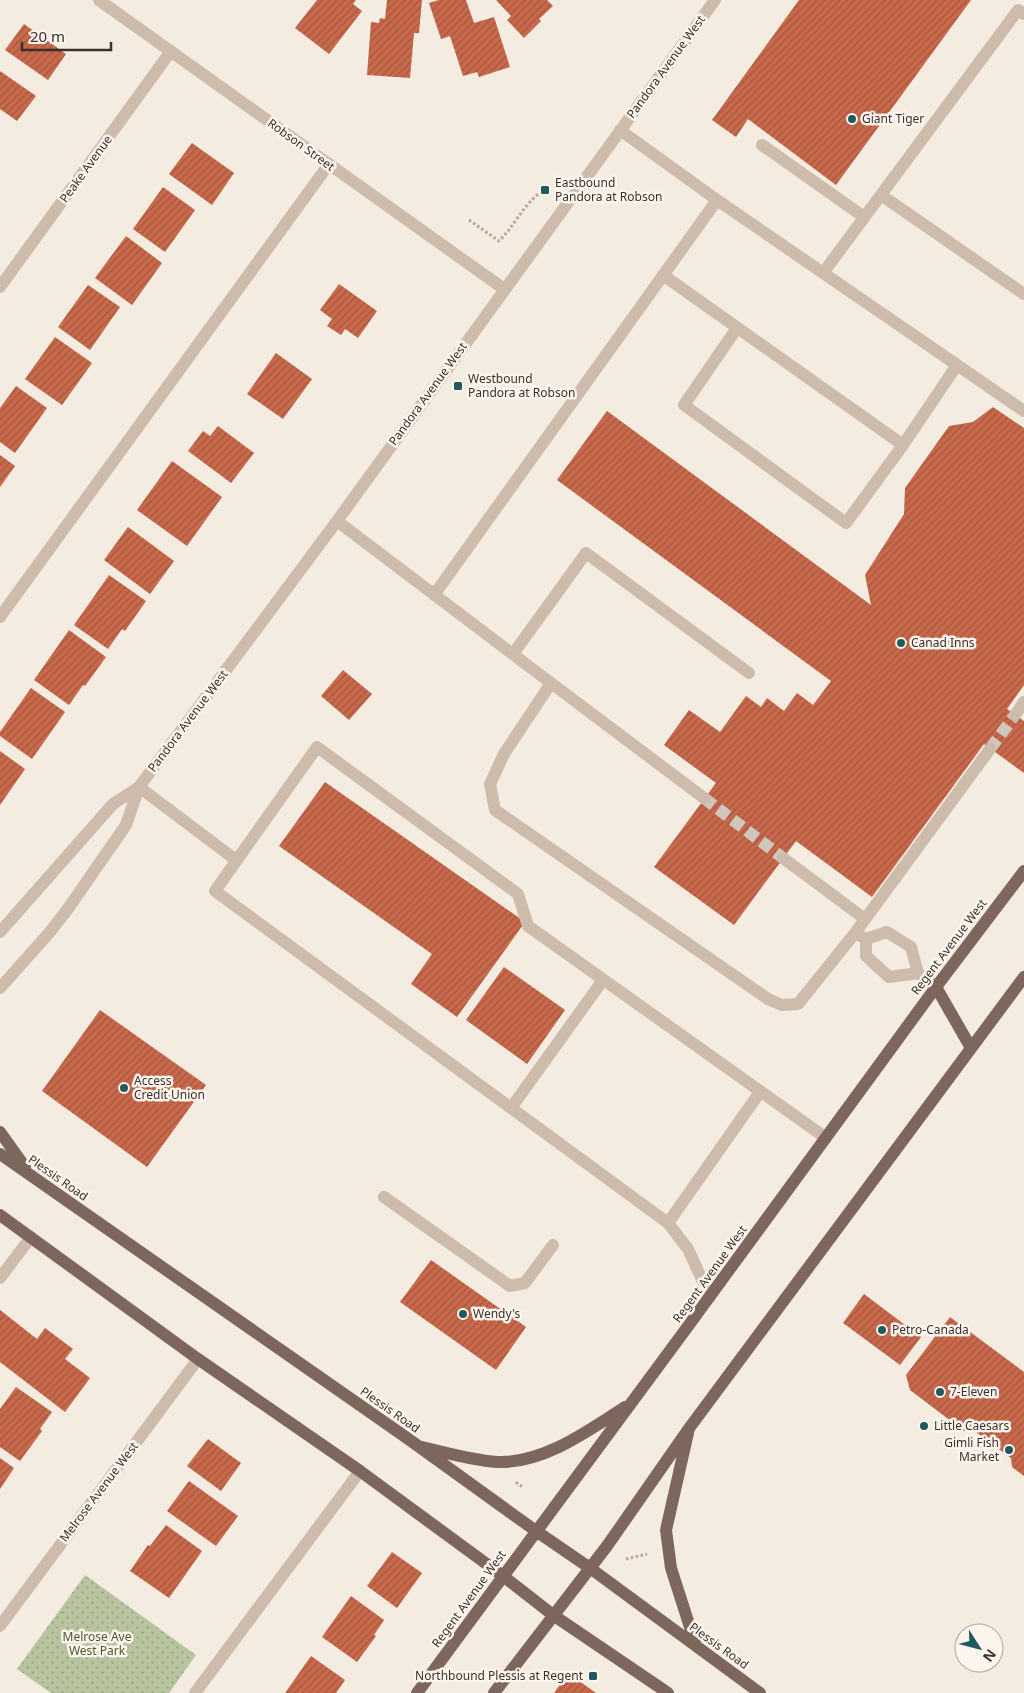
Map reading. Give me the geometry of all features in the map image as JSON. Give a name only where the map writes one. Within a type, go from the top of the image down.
[{"type":"main road","name":"Regent Avenue West","points":[[417,1693],[710,1297],[936,987],[1024,871]]},
{"type":"main road","points":[[494,1693],[590,1568],[690,1427],[1024,977]]},
{"type":"main road","points":[[936,987],[971,1048]]},
{"type":"main road","points":[[0,1132],[31,1176]]},
{"type":"main road","name":"Plessis Road","points":[[0,1154],[590,1568],[760,1693]]},
{"type":"main road","points":[[0,1215],[198,1359],[360,1471],[554,1615],[668,1693]]},
{"type":"main road","points":[[415,1445],[472,1459],[499,1462],[528,1459],[572,1441],[632,1402]]},
{"type":"main road","points":[[690,1427],[666,1530],[671,1568],[696,1646]]},
{"type":"street","name":"Robson Street","points":[[99,0],[504,289]]},
{"type":"street","name":"Pandora Avenue West","points":[[0,988],[50,933],[126,825],[139,787],[337,521],[715,0]]},
{"type":"street","points":[[823,273],[1018,10],[1024,14]]},
{"type":"street","name":"Peake Avenue","points":[[0,287],[171,51]]},
{"type":"street","points":[[620,130],[717,200],[1024,411]]},
{"type":"street","points":[[762,145],[864,217]]},
{"type":"street","points":[[0,617],[329,164]]},
{"type":"street","points":[[881,195],[1024,294]]},
{"type":"street","points":[[434,595],[717,200]]},
{"type":"street","points":[[663,275],[903,445]]},
{"type":"street","points":[[737,328],[684,405],[846,523],[903,445],[957,365]]},
{"type":"street","points":[[337,521],[704,798]]},
{"type":"street","points":[[513,654],[586,553],[749,673]]},
{"type":"street","points":[[551,683],[504,754],[490,784],[495,810],[768,1000],[782,1005],[798,1004],[860,936],[865,919],[990,749]]},
{"type":"street","points":[[1015,714],[1024,702]]},
{"type":"street","points":[[710,1297],[688,1249],[668,1223],[215,891],[317,747],[518,894],[528,926],[826,1138]]},
{"type":"street","name":"Pandora Avenue West","points":[[3,925],[113,804],[139,787]]},
{"type":"street","points":[[139,787],[236,860]]},
{"type":"street","points":[[784,858],[865,919]]},
{"type":"street","points":[[860,936],[887,932],[911,947],[918,973],[936,987]]},
{"type":"street","points":[[860,936],[866,956],[889,977],[918,973]]},
{"type":"street","points":[[510,1108],[603,980]]},
{"type":"street","points":[[668,1223],[760,1092]]},
{"type":"street","points":[[384,1197],[510,1286],[526,1283],[553,1245]]},
{"type":"street","points":[[0,1278],[31,1236]]},
{"type":"street","name":"Melrose Avenue West","points":[[0,1626],[198,1359]]},
{"type":"street","points":[[195,1693],[360,1471]]},
{"type":"path","points":[[470,220],[499,241],[537,194],[545,190]]},
{"type":"path","points":[[513,1488],[518,1483],[524,1488]]},
{"type":"path","points":[[626,1559],[649,1554]]},
{"type":"green space","name":"Melrose Ave West Park","points":[[85,1575],[196,1655],[169,1693],[51,1693],[17,1669]]},
{"type":"building","points":[[317,0],[356,0],[353,4],[362,11],[329,54],[295,28]]},
{"type":"building","points":[[387,0],[422,0],[419,33],[414,33],[410,78],[367,75],[371,22],[379,23],[380,18],[385,19]]},
{"type":"building","points":[[439,0],[466,0],[474,23],[494,17],[510,67],[479,77],[477,72],[463,76],[450,36],[441,39],[429,3]]},
{"type":"building","points":[[496,0],[547,0],[553,6],[539,19],[541,21],[524,38],[507,20],[511,16]]},
{"type":"building","points":[[799,0],[971,0],[836,185],[748,119],[736,137],[712,120]]},
{"type":"building","points":[[24,24],[66,54],[48,80],[5,50]]},
{"type":"building","points":[[0,71],[36,96],[17,121],[0,109]]},
{"type":"building","points":[[192,143],[234,173],[212,205],[169,174]]},
{"type":"building","points":[[163,187],[195,210],[165,252],[133,229]]},
{"type":"building","points":[[126,236],[162,263],[132,305],[95,278]]},
{"type":"building","points":[[339,284],[377,311],[358,338],[345,329],[341,335],[327,326],[332,319],[320,310]]},
{"type":"building","points":[[88,285],[120,307],[90,350],[58,327]]},
{"type":"building","points":[[55,337],[92,363],[62,405],[25,379]]},
{"type":"building","points":[[276,353],[312,379],[283,419],[247,394]]},
{"type":"building","points":[[16,386],[47,408],[15,453],[0,442],[0,408]]},
{"type":"building","name":"Canad Inns","points":[[993,407],[1024,428],[1024,685],[1007,709],[1024,721],[1024,773],[984,744],[872,897],[796,841],[734,925],[654,867],[716,783],[664,745],[689,710],[720,732],[746,696],[761,707],[767,698],[784,711],[797,693],[813,705],[831,681],[557,480],[607,411],[871,605],[865,575],[904,514],[905,488],[949,426],[973,422]]},
{"type":"building","points":[[218,426],[254,453],[231,483],[188,451],[203,431],[210,436]]},
{"type":"building","points":[[0,455],[15,466],[0,487]]},
{"type":"building","points":[[172,461],[222,497],[187,546],[137,510]]},
{"type":"building","points":[[128,527],[174,561],[150,594],[104,560]]},
{"type":"building","points":[[109,575],[146,601],[125,631],[122,629],[108,649],[74,625]]},
{"type":"building","points":[[69,630],[106,657],[69,705],[34,680]]},
{"type":"building","points":[[343,670],[372,694],[349,720],[321,696]]},
{"type":"building","points":[[31,688],[65,712],[32,759],[0,736],[0,732]]},
{"type":"building","points":[[0,751],[25,769],[0,805]]},
{"type":"building","points":[[325,782],[525,922],[457,1017],[411,984],[432,954],[279,846]]},
{"type":"building","points":[[504,967],[565,1010],[527,1064],[466,1020]]},
{"type":"building","name":"Access Credit Union","points":[[100,1010],[206,1085],[147,1167],[42,1091]]},
{"type":"building","name":"Wendy's","points":[[431,1260],[526,1327],[496,1370],[400,1302]]},
{"type":"building","name":"Petro-Canada","points":[[864,1294],[921,1337],[900,1365],[843,1323]]},
{"type":"building","points":[[0,1310],[37,1339],[45,1328],[73,1349],[65,1359],[90,1378],[65,1412],[0,1362]]},
{"type":"building","points":[[950,1317],[1024,1372],[1024,1476],[1012,1467],[1011,1458],[972,1429],[964,1431],[910,1390],[906,1375]]},
{"type":"building","points":[[16,1387],[52,1412],[40,1429],[42,1431],[20,1461],[0,1447],[0,1409]]},
{"type":"building","points":[[208,1439],[241,1463],[221,1491],[187,1466]]},
{"type":"building","points":[[0,1458],[14,1468],[0,1489]]},
{"type":"building","points":[[189,1481],[238,1516],[216,1546],[167,1511]]},
{"type":"building","points":[[166,1525],[202,1551],[169,1598],[130,1571],[148,1545],[150,1546]]},
{"type":"building","points":[[392,1552],[422,1573],[397,1608],[367,1586]]},
{"type":"building","points":[[351,1596],[384,1620],[374,1635],[376,1636],[357,1662],[322,1637]]},
{"type":"building","points":[[311,1656],[345,1680],[336,1693],[285,1693]]},
{"type":"building","points":[[568,1673],[596,1693],[554,1693]]},
{"type":"tunnel","points":[[990,749],[1015,715]]},
{"type":"tunnel","points":[[704,798],[783,858]]},
{"type":"place","name":"Giant Tiger","points":[[852,119]]},
{"type":"place","name":"Eastbound Pandora at Robson","points":[[545,190]]},
{"type":"place","name":"Westbound Pandora at Robson","points":[[458,386]]},
{"type":"place","name":"Canad Inns","points":[[901,643]]},
{"type":"place","name":"Access Credit Union","points":[[124,1088]]},
{"type":"place","name":"Wendy's","points":[[463,1314]]},
{"type":"place","name":"Petro-Canada","points":[[882,1330]]},
{"type":"place","name":"7-Eleven","points":[[940,1392]]},
{"type":"place","name":"Little Caesars","points":[[924,1426]]},
{"type":"place","name":"Gimli Fish Market","points":[[1009,1450]]},
{"type":"place","name":"Northbound Plessis at Regent","points":[[593,1676]]}]
